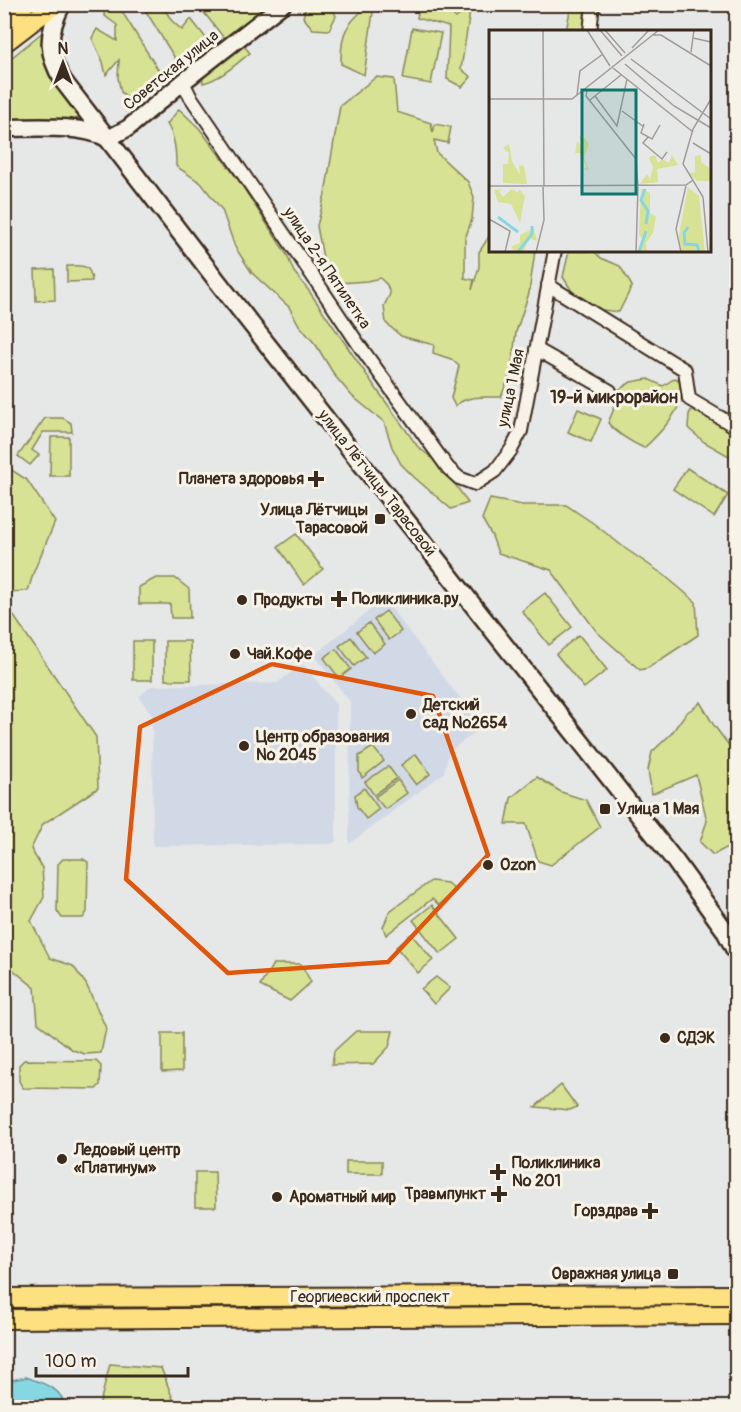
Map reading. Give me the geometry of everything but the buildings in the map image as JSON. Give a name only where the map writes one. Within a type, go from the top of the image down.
[{"type":"main road","points":[[4,22],[25,4]]},
{"type":"main road","points":[[4,43],[55,4]]},
{"type":"main road","name":"улица Лётчицы Тарасовой","points":[[62,4],[53,23],[50,50],[56,69],[64,82],[225,291],[681,868],[724,929],[736,952]]},
{"type":"main road","points":[[4,128],[82,130],[99,134],[107,139]]},
{"type":"main road","name":"Георгиевский проспект","points":[[4,1299],[736,1295]]},
{"type":"main road","name":"Георгиевский проспект","points":[[4,1319],[736,1316]]},
{"type":"street","name":"Советская улица","points":[[107,139],[128,128],[283,4]]},
{"type":"street","points":[[590,30],[594,4]]},
{"type":"street","name":"улица 2-я Пятилетка","points":[[183,82],[190,96],[359,345],[448,468]]},
{"type":"street","name":"улица 1 Мая","points":[[448,468],[459,478],[475,484],[495,471],[511,450],[521,431],[555,252]]},
{"type":"street","points":[[548,285],[685,370],[689,399],[736,427]]},
{"type":"street","points":[[536,349],[610,392]]},
{"type":"highlighted area","points":[[272,664],[433,696],[488,855],[388,962],[228,973],[126,879],[140,727]]},
{"type":"shaded area","name":"Детский сад №2654","points":[[384,599],[482,727],[449,752],[444,773],[349,844],[350,702],[314,655]]},
{"type":"shaded area","name":"Центр образования № 2045","points":[[303,664],[336,705],[336,842],[330,844],[153,846],[152,715],[139,697],[151,686],[277,683]]},
{"type":"green space","points":[[310,4],[331,5],[336,16],[329,30],[313,29],[303,17],[306,7]]},
{"type":"green space","points":[[424,4],[442,5],[456,18],[461,14],[461,5],[471,5],[461,69],[471,77],[462,87],[447,79],[449,27],[417,18],[419,7]]},
{"type":"green space","points":[[101,5],[118,5],[162,76],[147,85],[143,98],[137,105],[121,92],[118,78],[119,60],[106,75],[92,38],[97,29],[117,41],[117,25],[105,16]]},
{"type":"green space","points":[[142,5],[162,5],[172,21],[182,30],[191,19],[213,47],[181,68]]},
{"type":"green space","points":[[198,5],[269,5],[224,38]]},
{"type":"green space","points":[[368,5],[374,5],[364,75],[341,64],[341,53],[346,30]]},
{"type":"green space","points":[[571,5],[585,5],[584,30],[566,30]]},
{"type":"green space","points":[[412,28],[441,33],[431,84],[403,79]]},
{"type":"green space","points":[[44,31],[43,45],[47,68],[56,86],[80,114],[74,120],[5,119],[5,63]]},
{"type":"green space","points":[[244,46],[250,53],[222,74],[203,83],[202,75]]},
{"type":"green space","points":[[376,77],[394,79],[397,112],[431,123],[433,133],[435,124],[451,127],[448,143],[434,140],[437,153],[468,182],[474,197],[472,219],[465,239],[464,278],[474,280],[472,290],[479,267],[479,252],[489,237],[489,252],[535,252],[529,293],[516,332],[511,372],[501,397],[471,398],[455,406],[451,398],[459,366],[451,359],[433,353],[434,345],[401,336],[386,323],[384,306],[390,294],[387,285],[380,278],[339,283],[324,263],[317,226],[325,194],[340,106]]},
{"type":"green space","points":[[179,109],[199,128],[239,181],[287,255],[294,272],[418,447],[432,458],[468,503],[451,509],[401,464],[392,447],[384,422],[352,396],[335,376],[289,307],[252,273],[235,247],[222,210],[201,183],[176,166],[172,134],[167,124]]},
{"type":"green space","points":[[569,252],[595,252],[601,258],[620,266],[632,286],[619,312],[595,309],[579,302],[563,277]]},
{"type":"green space","points":[[67,266],[87,268],[92,281],[67,282]]},
{"type":"green space","points":[[54,269],[55,300],[36,301],[35,270]]},
{"type":"green space","points":[[675,378],[679,380],[681,391],[677,409],[667,424],[644,448],[625,438],[608,423],[613,411],[615,392],[631,382],[648,379],[663,386]]},
{"type":"green space","points":[[706,404],[736,416],[736,460],[704,442],[688,428],[689,414],[694,406]]},
{"type":"green space","points":[[578,409],[601,419],[591,442],[568,432]]},
{"type":"green space","points":[[45,418],[63,418],[71,423],[72,432],[43,432],[32,450],[39,455],[30,465],[18,456]]},
{"type":"green space","points":[[51,437],[69,437],[69,476],[50,476]]},
{"type":"green space","points":[[4,465],[27,480],[55,522],[28,591],[9,592],[5,585]]},
{"type":"green space","points":[[687,468],[728,495],[714,517],[673,489]]},
{"type":"green space","points":[[490,499],[522,505],[566,505],[664,575],[696,602],[698,635],[648,668],[640,670],[597,632],[551,570],[498,553],[492,536],[482,519]]},
{"type":"green space","points":[[296,534],[323,569],[304,585],[278,547]]},
{"type":"green space","points":[[156,578],[175,578],[189,589],[190,618],[171,618],[170,604],[139,604],[139,587]]},
{"type":"green space","points":[[545,593],[572,627],[549,645],[522,611]]},
{"type":"green space","points":[[9,609],[96,737],[98,788],[43,824],[31,849],[42,868],[44,897],[31,921],[50,958],[73,966],[86,984],[106,1028],[101,1053],[85,1054],[73,1050],[38,1023],[35,988],[11,968],[5,953],[4,773],[9,775],[9,733],[5,735],[4,611]]},
{"type":"green space","points":[[386,611],[401,631],[389,640],[374,620]]},
{"type":"green space","points":[[369,623],[385,644],[373,653],[357,632]]},
{"type":"green space","points":[[579,635],[607,670],[584,688],[556,654]]},
{"type":"green space","points":[[351,637],[366,657],[354,666],[339,646]]},
{"type":"green space","points":[[133,641],[152,641],[152,680],[133,680]]},
{"type":"green space","points":[[165,641],[190,641],[191,680],[165,680]]},
{"type":"green space","points":[[336,649],[351,669],[339,678],[324,658]]},
{"type":"green space","points":[[700,702],[736,755],[736,832],[728,847],[713,855],[700,842],[707,821],[696,775],[652,794],[648,770],[652,752],[671,734],[686,713]]},
{"type":"green space","points":[[373,747],[384,761],[362,778],[359,771],[359,756]]},
{"type":"green space","points":[[416,754],[430,774],[416,785],[401,765]]},
{"type":"green space","points":[[388,766],[397,778],[374,795],[365,782]]},
{"type":"green space","points":[[537,777],[561,792],[586,800],[600,827],[551,865],[538,861],[526,824],[506,824],[511,798]]},
{"type":"green space","points":[[398,780],[407,793],[385,809],[375,797]]},
{"type":"green space","points":[[364,788],[379,809],[366,819],[357,807],[355,795]]},
{"type":"green space","points":[[63,859],[83,859],[88,862],[87,912],[83,918],[62,918],[57,911],[58,864]]},
{"type":"green space","points":[[431,881],[447,883],[456,891],[439,905],[432,899],[386,935],[383,927],[390,911]]},
{"type":"green space","points":[[432,905],[459,939],[440,954],[413,920]]},
{"type":"green space","points":[[411,934],[433,960],[418,973],[396,947]]},
{"type":"green space","points":[[273,964],[301,964],[311,982],[290,1001],[260,986]]},
{"type":"green space","points":[[436,977],[450,988],[434,1004],[421,989]]},
{"type":"green space","points":[[356,1031],[393,1031],[389,1047],[373,1064],[332,1065],[334,1051]]},
{"type":"green space","points":[[162,1033],[182,1033],[182,1071],[162,1072]]},
{"type":"green space","points":[[24,1060],[96,1061],[101,1066],[100,1085],[96,1089],[23,1088],[19,1081],[19,1065]]},
{"type":"green space","points":[[561,1085],[577,1107],[570,1110],[535,1107]]},
{"type":"green space","points":[[346,1161],[382,1161],[382,1174],[346,1174]]},
{"type":"green space","points":[[195,1172],[215,1172],[216,1207],[195,1207]]},
{"type":"green space","points":[[110,1364],[161,1368],[176,1407],[99,1407]]},
{"type":"water","points":[[26,1377],[56,1391],[64,1407],[5,1407],[5,1387],[8,1381]]},
{"type":"place","name":"Планета здоровья","points":[[316,479]]},
{"type":"place","name":"Улица Лётчицы Тарасовой","points":[[380,519]]},
{"type":"place","name":"Поликлиника.ру","points":[[339,599]]},
{"type":"place","name":"Продукты","points":[[242,600]]},
{"type":"place","name":"Чай.Кофе","points":[[235,654]]},
{"type":"place","name":"Детский сад №2654","points":[[411,714]]},
{"type":"place","name":"Центр образования № 2045","points":[[244,746]]},
{"type":"place","name":"Улица 1 Мая","points":[[605,809]]},
{"type":"place","name":"Ozon","points":[[488,865]]},
{"type":"place","name":"СДЭК","points":[[665,1038]]},
{"type":"place","name":"Ледовый центр «Платинум»","points":[[62,1159]]},
{"type":"place","name":"Поликлиника № 201","points":[[498,1172]]},
{"type":"place","name":"Травмпункт","points":[[499,1194]]},
{"type":"place","name":"Ароматный мир","points":[[277,1197]]},
{"type":"place","name":"Горздрав","points":[[650,1211]]},
{"type":"place","name":"Овражная улица","points":[[673,1274]]},
{"type":"district","name":"19-й микрорайон","points":[[614,397]]}]
